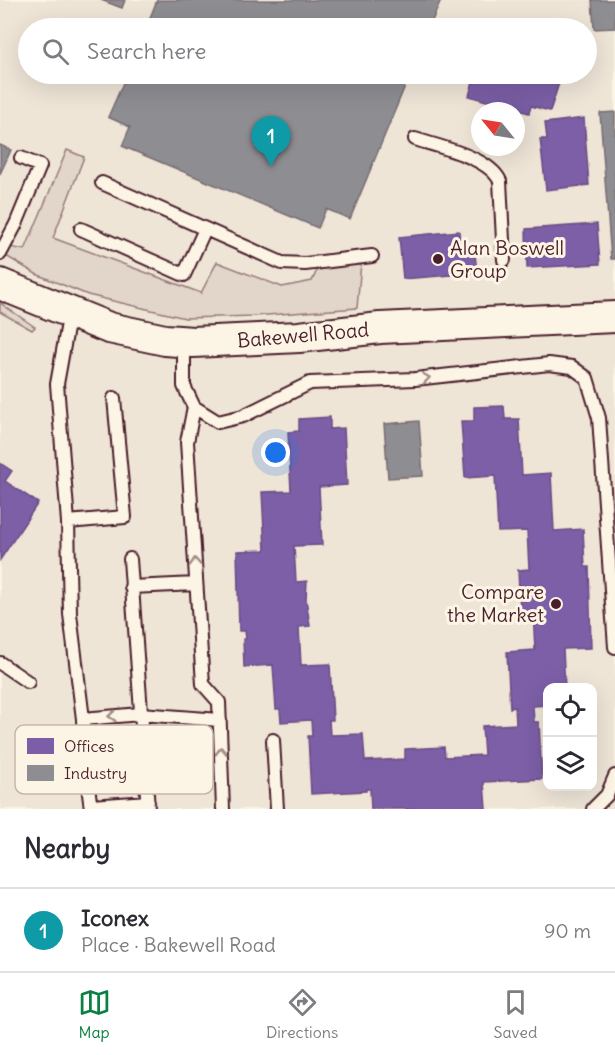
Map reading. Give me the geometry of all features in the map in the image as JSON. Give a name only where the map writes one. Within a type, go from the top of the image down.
[{"type":"street","name":"Bakewell Road","points":[[0,284],[109,328],[183,342],[299,337],[380,328],[615,317]]},
{"type":"lane","points":[[415,139],[481,162],[497,174],[500,181],[504,260]]},
{"type":"lane","points":[[0,254],[16,225],[40,166],[21,158]]},
{"type":"lane","points":[[102,183],[282,263],[304,264],[372,256]]},
{"type":"lane","points":[[81,228],[184,275],[205,229]]},
{"type":"lane","points":[[70,312],[57,384],[68,522],[70,614],[83,725]]},
{"type":"lane","points":[[183,342],[184,386],[194,407],[218,422],[243,416],[310,384],[415,379],[549,364],[572,367],[587,378],[599,418],[615,647]]},
{"type":"lane","points":[[68,522],[125,517],[114,398]]},
{"type":"lane","points":[[194,407],[187,442],[203,684],[219,702],[223,809]]},
{"type":"lane","points":[[130,559],[141,725]]},
{"type":"lane","points":[[131,587],[196,584]]},
{"type":"lane","points":[[0,663],[28,682]]},
{"type":"lane","points":[[83,719],[140,714],[220,720]]},
{"type":"lane","points":[[273,740],[277,809]]},
{"type":"lane","points":[[593,809],[608,795],[615,776]]},
{"type":"lane","points":[[91,808],[148,805]]},
{"type":"shaded area","points":[[0,0],[615,0],[615,809],[0,809]]},
{"type":"shaded area","points":[[67,150],[84,157],[53,238],[201,293],[217,262],[282,287],[312,281],[318,268],[361,263],[357,308],[254,316],[185,318],[88,295],[36,274],[6,256],[10,247],[25,250]]},
{"type":"shaded area","points":[[0,303],[35,327],[32,330],[0,312]]},
{"type":"building: Offices","points":[[472,84],[559,84],[550,111],[531,106],[529,113],[525,112],[525,102],[490,102],[469,96]]},
{"type":"building: Offices","points":[[584,118],[589,185],[546,190],[540,139],[547,139],[545,123]]},
{"type":"building: Offices","points":[[597,224],[600,264],[527,268],[526,229]]},
{"type":"building: Offices","name":"Alan Boswell Group","points":[[459,231],[460,245],[474,244],[477,273],[403,279],[399,237]]},
{"type":"building: Offices","name":"Compare the Market","points":[[504,406],[505,419],[519,419],[522,475],[551,473],[554,531],[583,529],[585,567],[589,567],[591,648],[563,649],[565,683],[543,683],[543,705],[533,706],[534,722],[539,722],[542,779],[484,782],[486,809],[371,809],[370,789],[311,794],[308,736],[312,736],[311,720],[281,722],[280,709],[276,709],[273,665],[244,667],[243,639],[246,639],[245,631],[239,631],[237,551],[265,550],[262,492],[291,491],[288,432],[299,431],[299,419],[330,417],[330,429],[344,428],[347,485],[319,487],[322,545],[294,546],[296,582],[307,581],[306,599],[310,626],[299,627],[301,665],[330,664],[333,720],[329,720],[330,735],[363,734],[365,761],[405,759],[405,749],[444,747],[445,757],[484,755],[482,726],[516,724],[515,707],[510,708],[507,652],[535,650],[533,611],[520,612],[518,570],[529,569],[527,531],[498,532],[495,476],[465,478],[461,421],[474,421],[474,407]]},
{"type":"building: Offices","name":"Compare the Market","points":[[504,406],[505,419],[519,419],[522,475],[551,473],[554,531],[583,529],[585,567],[589,567],[591,648],[563,649],[565,683],[543,683],[543,705],[533,706],[534,722],[539,722],[542,779],[484,782],[486,809],[371,809],[370,789],[311,794],[308,736],[312,736],[311,720],[281,722],[280,709],[276,709],[273,665],[244,667],[243,639],[246,639],[245,631],[239,631],[237,551],[265,550],[262,492],[291,491],[288,432],[299,431],[299,419],[330,417],[330,429],[344,428],[347,485],[319,487],[322,545],[294,546],[296,582],[307,581],[306,599],[310,626],[299,627],[301,665],[330,664],[333,720],[329,720],[330,735],[363,734],[365,761],[405,759],[405,749],[444,747],[445,757],[484,755],[482,726],[516,724],[515,707],[510,708],[507,652],[535,650],[533,611],[520,612],[518,570],[529,569],[527,531],[498,532],[495,476],[465,478],[461,421],[474,421],[474,407]]},
{"type":"building: Offices","points":[[0,463],[12,471],[5,481],[38,503],[0,560]]},
{"type":"building: Industry","points":[[101,0],[125,0],[122,8]]},
{"type":"building: Industry","points":[[157,0],[441,0],[433,18],[150,18]]},
{"type":"building: Industry","points":[[592,0],[615,0],[615,28],[597,29],[597,18],[593,18]]},
{"type":"building: Industry","points":[[123,84],[406,84],[350,219],[326,209],[318,228],[122,146],[130,127],[108,117]]},
{"type":"building: Industry","points":[[615,112],[615,259],[611,259],[600,113]]},
{"type":"building: Industry","points":[[0,145],[11,150],[0,174]]},
{"type":"building: Industry","points":[[419,421],[423,476],[388,478],[384,424]]},
{"type":"place","name":"Iconex","points":[[271,166]]},
{"type":"place","name":"Alan Boswell Group","points":[[438,259]]},
{"type":"place","name":"Compare the Market","points":[[556,604]]}]
